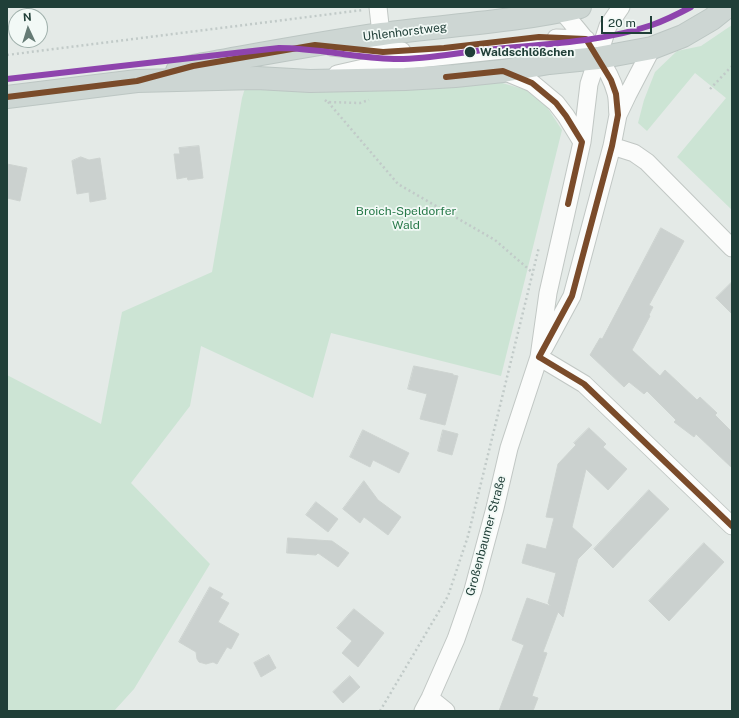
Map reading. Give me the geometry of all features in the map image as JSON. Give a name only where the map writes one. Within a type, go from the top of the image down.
[{"type":"main road","points":[[598,58],[652,48],[683,36],[712,19],[727,7]]},
{"type":"main road","name":"Uhlenhorstweg","points":[[137,81],[194,66],[381,34],[470,24],[571,9]]},
{"type":"main road","name":"Uhlenhorstweg","points":[[7,97],[137,81],[257,78],[310,81],[405,79],[455,76],[598,58]]},
{"type":"street","points":[[378,7],[381,34]]},
{"type":"street","name":"Großenbaumer Straße","points":[[539,357],[548,293],[582,142],[589,84],[608,26],[621,7]]},
{"type":"street","name":"Großenbaumer Straße","points":[[571,9],[586,39],[611,80],[616,94],[618,115]]},
{"type":"street","points":[[315,45],[383,52],[444,48],[539,37],[586,39]]},
{"type":"street","points":[[310,81],[390,62],[559,44],[598,58]]},
{"type":"street","name":"Großenbaumer Straße","points":[[427,704],[456,639],[473,590],[509,448],[539,357],[572,296],[612,146],[618,115],[652,48]]},
{"type":"street","points":[[503,71],[532,83],[556,103],[582,142]]},
{"type":"street","points":[[612,146],[634,153],[647,162],[732,248]]},
{"type":"street","points":[[539,357],[584,384],[732,526]]},
{"type":"street","points":[[427,704],[446,711]]},
{"type":"path","points":[[7,55],[378,7]]},
{"type":"path","points":[[710,89],[732,66]]},
{"type":"path","points":[[327,102],[398,184],[495,240],[533,273]]},
{"type":"path","points":[[380,711],[448,596],[468,536],[540,243]]},
{"type":"green space","points":[[732,25],[732,210],[677,157],[726,98],[695,73],[647,131],[638,123],[644,100],[655,72],[677,51],[701,46]]},
{"type":"green space","name":"Broich-Speldorfer Wald","points":[[499,82],[526,90],[547,107],[562,130],[501,376],[331,333],[313,398],[201,346],[190,406],[131,483],[210,564],[134,689],[114,711],[7,711],[7,375],[101,424],[122,312],[212,272],[245,88]]},
{"type":"building","points":[[199,146],[203,178],[188,180],[187,177],[177,179],[174,154],[180,154],[179,148]]},
{"type":"building","points":[[81,157],[89,160],[100,158],[106,199],[90,202],[89,192],[77,194],[72,161]]},
{"type":"building","points":[[7,164],[27,168],[20,201],[7,198]]},
{"type":"building","points":[[661,228],[684,241],[649,305],[653,307],[649,315],[650,316],[632,350],[660,376],[665,370],[697,400],[700,397],[717,413],[715,415],[732,432],[732,468],[696,434],[694,437],[674,422],[676,420],[647,391],[644,394],[629,382],[624,387],[590,355],[600,338],[602,339]]},
{"type":"building","points":[[732,282],[732,314],[716,298]]},
{"type":"building","points":[[414,366],[458,376],[445,425],[420,419],[427,394],[408,389]]},
{"type":"building","points":[[589,428],[606,444],[603,447],[627,469],[608,490],[586,469],[572,527],[592,545],[578,559],[563,617],[558,612],[543,652],[547,653],[532,696],[538,698],[533,711],[499,711],[524,645],[512,640],[527,598],[551,606],[548,603],[556,573],[522,563],[527,544],[546,549],[554,518],[546,517],[558,464],[576,445],[574,443]]},
{"type":"building","points":[[363,430],[409,453],[399,473],[373,460],[370,467],[350,457]]},
{"type":"building","points":[[443,430],[458,434],[452,455],[438,451]]},
{"type":"building","points":[[364,481],[378,500],[401,517],[388,535],[364,517],[360,523],[343,509]]},
{"type":"building","points":[[649,490],[669,509],[613,568],[594,549]]},
{"type":"building","points":[[316,502],[338,519],[328,532],[306,515]]},
{"type":"building","points":[[288,538],[332,541],[349,553],[338,567],[318,553],[316,555],[287,553]]},
{"type":"building","points":[[704,543],[724,562],[669,621],[649,601]]},
{"type":"building","points":[[210,587],[223,594],[220,598],[229,603],[218,622],[239,634],[231,649],[227,647],[217,664],[213,662],[206,664],[199,662],[196,652],[179,642]]},
{"type":"building","points":[[354,609],[384,633],[358,667],[342,653],[352,641],[337,628]]},
{"type":"building","points":[[269,655],[276,668],[261,677],[254,663]]},
{"type":"building","points":[[350,676],[360,687],[343,703],[333,692]]},
{"type":"transit line","points":[[7,79],[279,48],[294,48],[394,59],[428,57],[611,36],[652,25],[691,7]]},
{"type":"transit line","points":[[7,97],[137,81],[193,66],[315,45],[383,52],[444,48],[539,37],[586,39],[611,80],[616,94],[618,115],[612,146],[572,296],[539,357]]},
{"type":"transit line","points":[[446,77],[503,71],[532,83],[556,103],[582,142],[568,204]]},
{"type":"transit line","points":[[539,357],[584,384],[732,526]]},
{"type":"place","name":"Waldschlößchen","points":[[470,52]]}]
